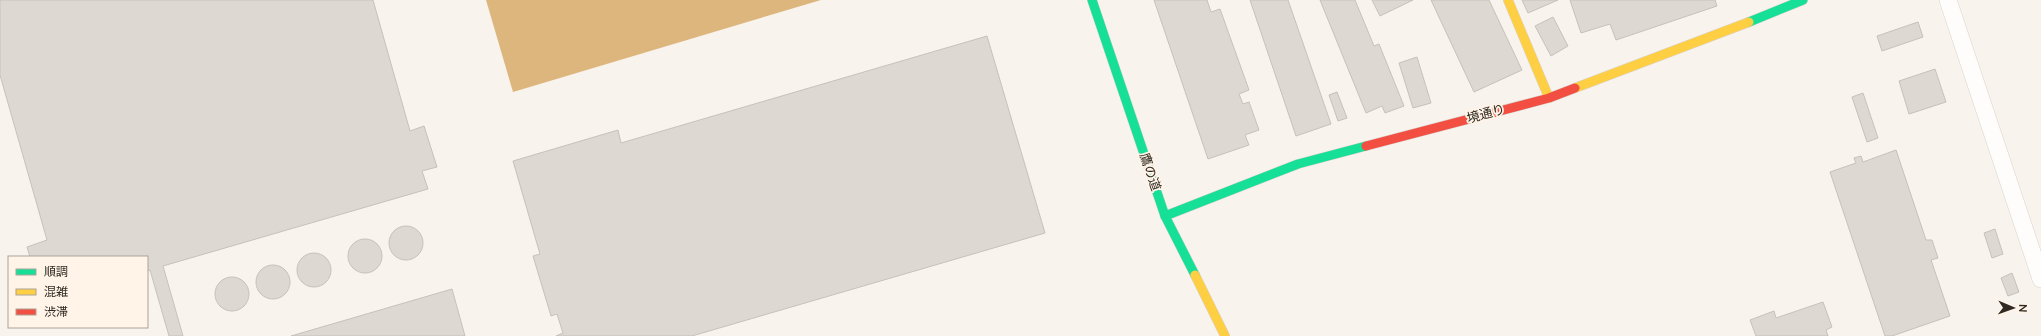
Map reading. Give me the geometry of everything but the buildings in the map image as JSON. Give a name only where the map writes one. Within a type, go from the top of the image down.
[{"type":"street","name":"鷹の道","points":[[1092,0],[1165,216],[1225,336]]},
{"type":"street","points":[[1508,0],[1520,23],[1549,98]]},
{"type":"street","name":"境通り","points":[[1165,216],[1298,164],[1549,98],[1743,25],[1803,0]]},
{"type":"lane","points":[[1948,0],[2041,279]]},
{"type":"shaded area","points":[[486,0],[821,0],[513,92]]},
{"type":"traffic: fast","points":[[1092,0],[1165,216],[1195,275]]},
{"type":"traffic: fast","points":[[1749,22],[1803,0]]},
{"type":"traffic: fast","points":[[1165,216],[1298,164],[1366,146]]},
{"type":"traffic: slow","points":[[1508,0],[1549,98]]},
{"type":"traffic: slow","points":[[1575,88],[1749,22]]},
{"type":"traffic: slow","points":[[1195,275],[1225,336]]},
{"type":"traffic: jam","points":[[1366,146],[1549,98],[1575,88]]}]
